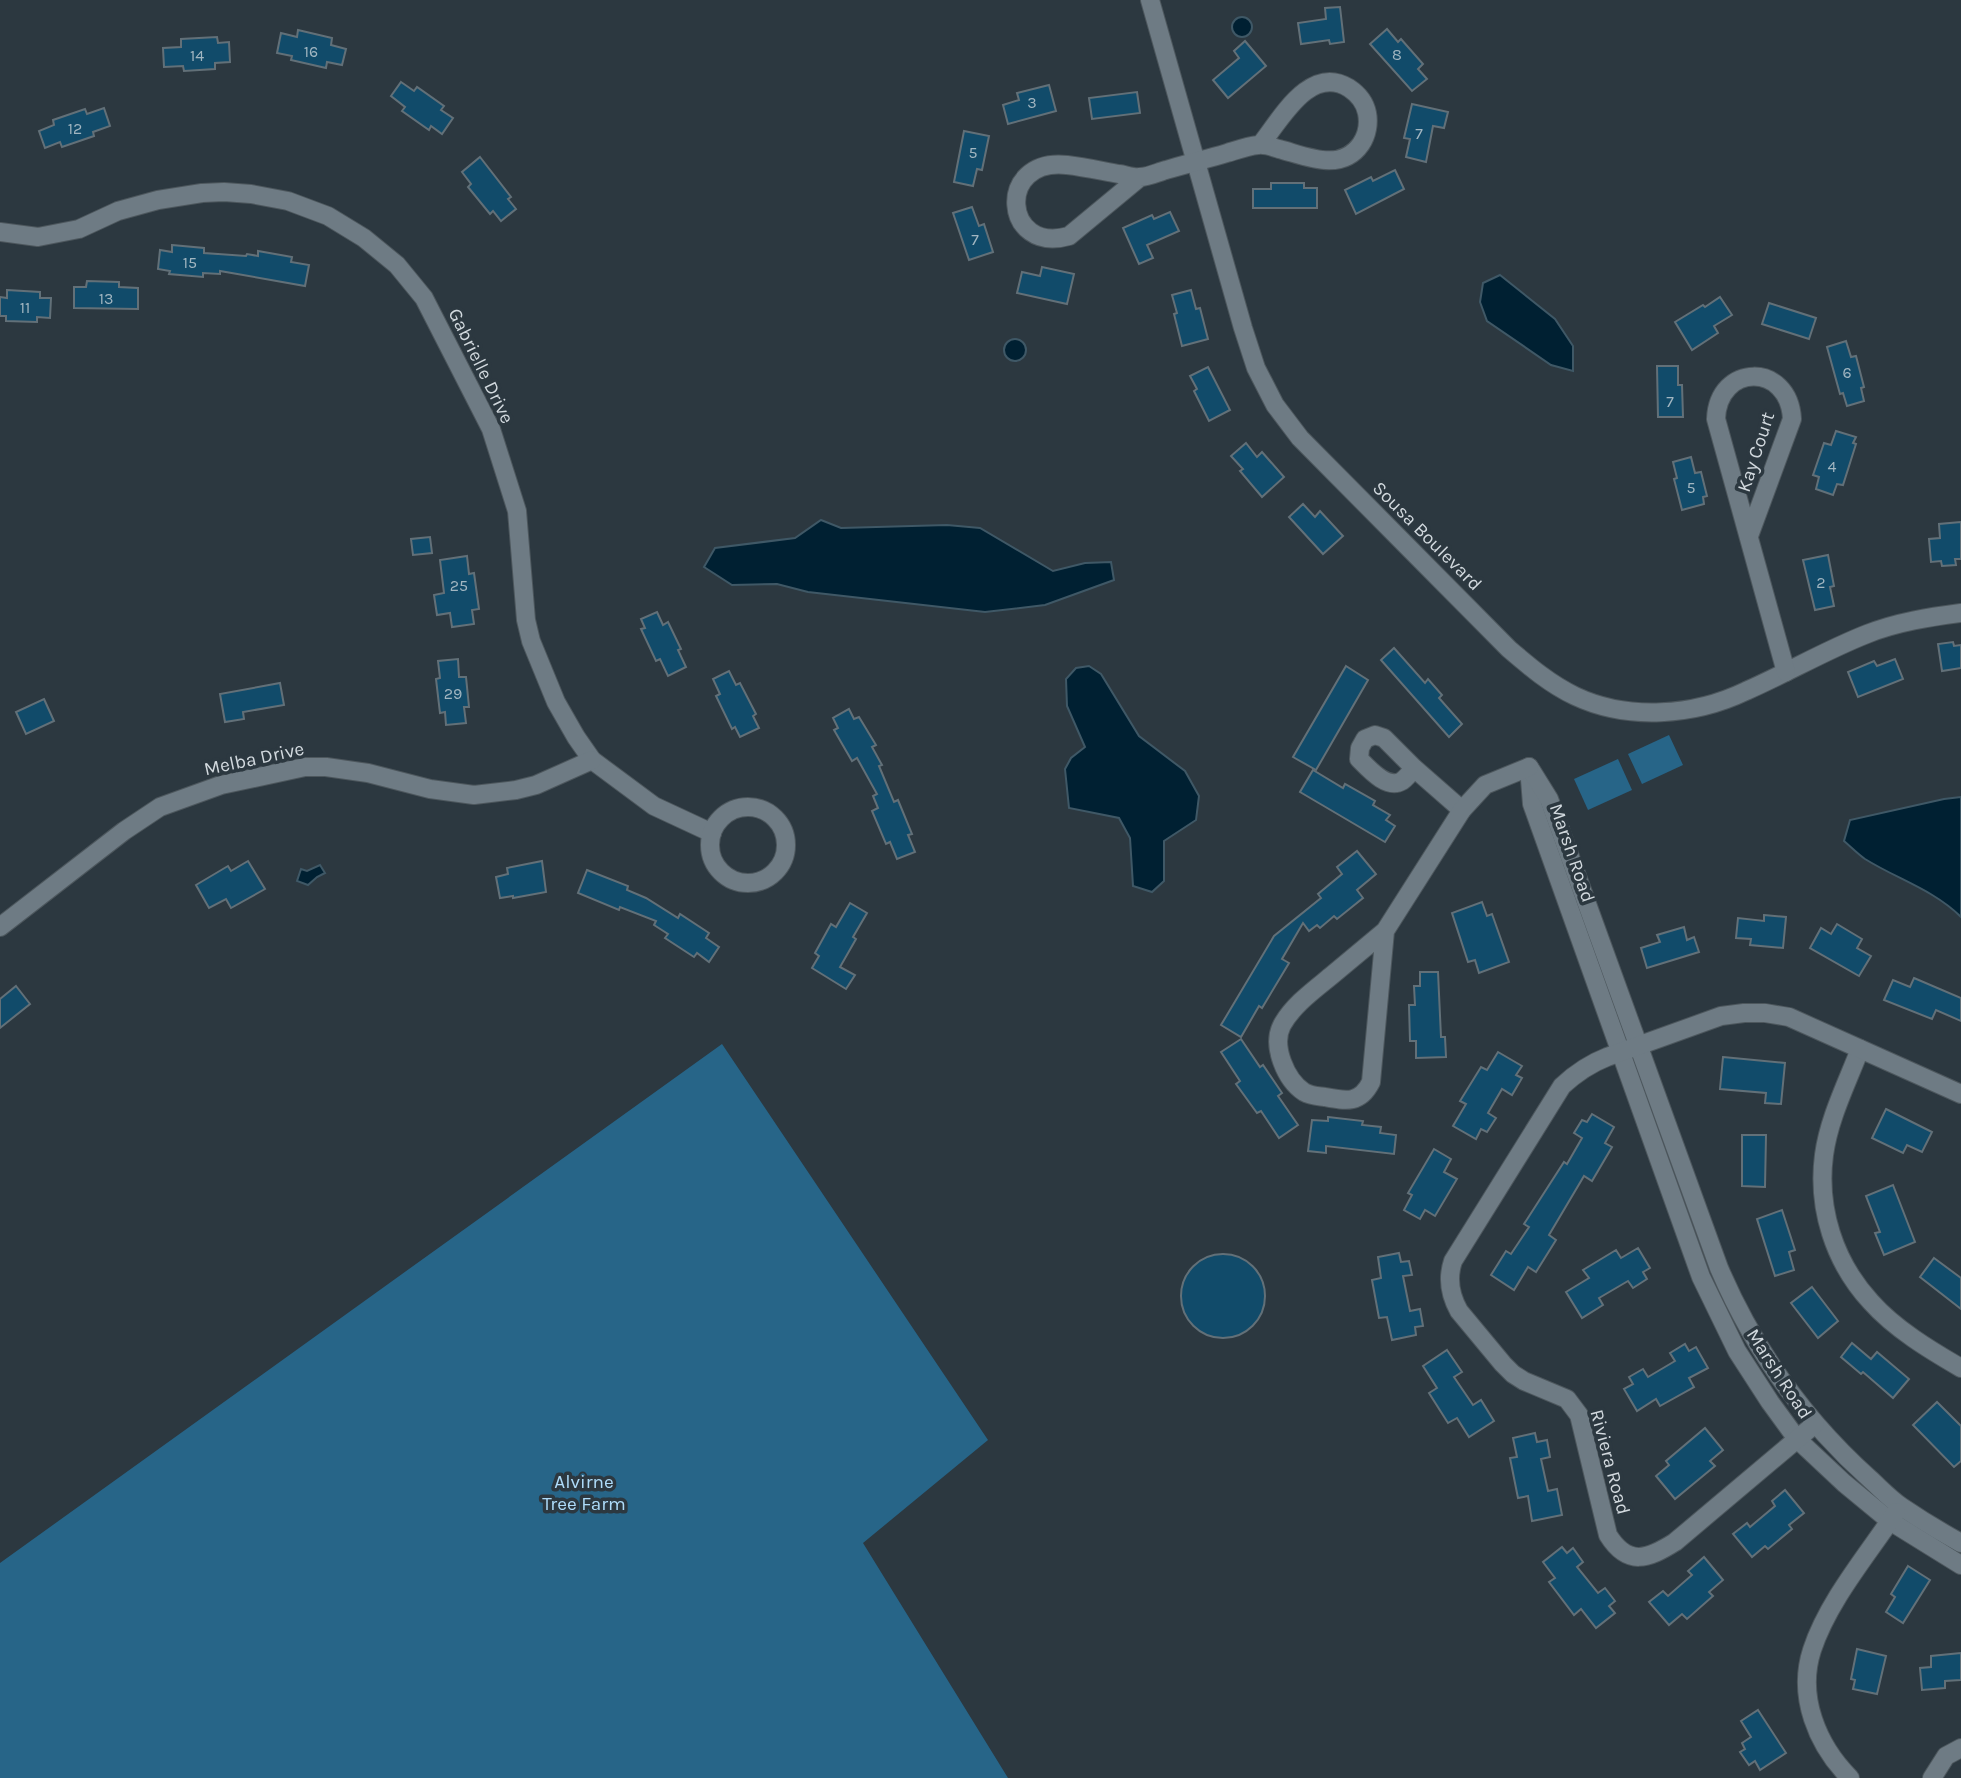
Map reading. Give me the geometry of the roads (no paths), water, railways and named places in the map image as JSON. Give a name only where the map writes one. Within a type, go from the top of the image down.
[{"type":"street","name":"Sousa Boulevard","points":[[1150,0],[1256,368],[1275,405],[1300,438],[1516,655],[1549,681],[1575,696],[1604,706],[1648,712],[1678,710],[1721,701],[1745,692],[1868,633],[1907,622],[1961,613]]},
{"type":"street","points":[[1139,178],[1067,165],[1043,166],[1023,179],[1017,190],[1017,214],[1032,234],[1057,240],[1069,236],[1139,178],[1197,161],[1261,144],[1321,160],[1335,161],[1347,157],[1357,149],[1368,127],[1368,114],[1356,93],[1333,82],[1321,83],[1309,87],[1299,96],[1261,144]]},
{"type":"street","name":"Gabrielle Drive","points":[[0,232],[38,237],[79,229],[118,211],[158,200],[202,193],[251,194],[288,201],[328,216],[364,238],[397,265],[424,298],[491,429],[517,511],[526,620],[531,641],[556,702],[592,760],[654,807],[712,833]]},
{"type":"street","name":"Kay Court","points":[[1749,536],[1792,419],[1787,395],[1778,385],[1754,376],[1741,378],[1721,394],[1716,407],[1716,419],[1786,672]]},
{"type":"street","name":"Melba Drive","points":[[0,927],[124,831],[160,807],[221,785],[305,767],[326,766],[368,773],[430,789],[474,795],[536,785],[592,760]]},
{"type":"street","points":[[1385,931],[1371,1082],[1362,1095],[1348,1101],[1309,1095],[1295,1083],[1280,1057],[1278,1039],[1283,1023],[1306,996],[1385,931],[1462,810],[1485,785],[1529,766]]},
{"type":"street","name":"Marsh Road","points":[[1529,766],[1549,799],[1719,1268],[1736,1307],[1788,1390],[1815,1424],[1895,1513],[1961,1565]]},
{"type":"street","name":"Marsh Road","points":[[1529,766],[1532,804],[1701,1277],[1737,1351],[1797,1439],[1844,1483],[1895,1513],[1961,1543]]},
{"type":"street","points":[[1414,768],[1462,810]]},
{"type":"street","points":[[739,808],[763,810],[774,817],[781,827],[785,839],[781,863],[774,873],[763,880],[751,883],[738,881],[718,868],[712,857],[712,833],[718,821],[727,813],[739,808]]},
{"type":"street","name":"Riviera Road","points":[[1815,1424],[1675,1542],[1647,1557],[1624,1553],[1608,1535],[1579,1415],[1567,1399],[1513,1374],[1459,1311],[1449,1282],[1453,1261],[1562,1086],[1590,1064],[1721,1016],[1765,1013],[1789,1017],[1961,1094]]},
{"type":"street","points":[[1860,1049],[1829,1131],[1824,1155],[1824,1209],[1830,1235],[1840,1258],[1871,1302],[1935,1353],[1961,1368]]},
{"type":"street","points":[[1850,1778],[1820,1740],[1808,1696],[1808,1667],[1818,1634],[1834,1605],[1895,1513]]},
{"type":"street","points":[[1932,1778],[1946,1756],[1961,1748]]},
{"type":"park label","name":"Alvirne Tree Farm","points":[[584,1493]]}]
